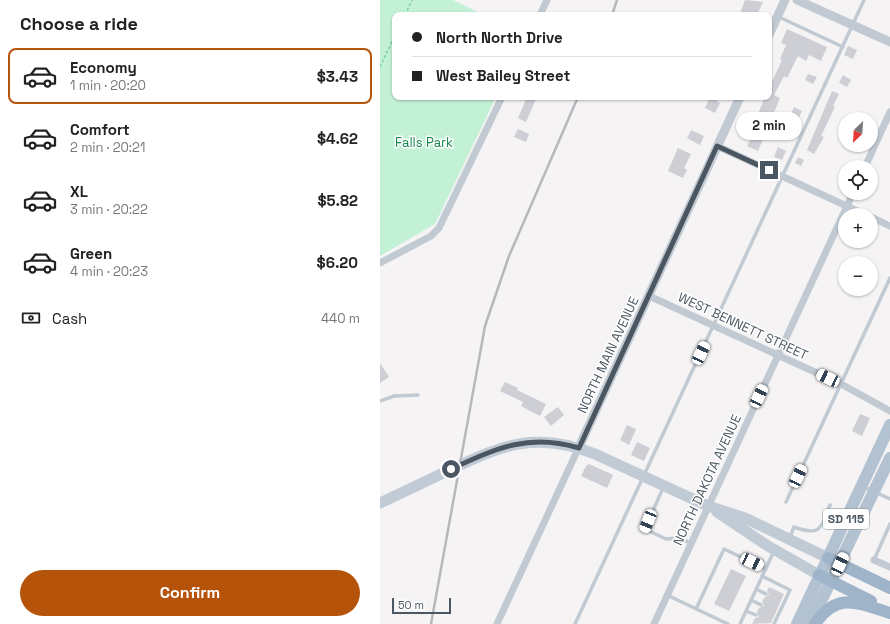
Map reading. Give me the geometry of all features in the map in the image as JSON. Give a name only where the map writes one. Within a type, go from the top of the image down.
[{"type":"highway","points":[[828,558],[890,588]]},
{"type":"highway","points":[[819,575],[830,582],[890,609]]},
{"type":"highway","points":[[815,624],[828,609],[843,602],[861,604],[890,613]]},
{"type":"main road","name":"SD 115","points":[[797,624],[888,432]]},
{"type":"main road","points":[[380,503],[491,450],[510,445],[536,442],[565,444],[579,448],[708,506],[745,518],[828,558]]},
{"type":"main road","name":"SD 115","points":[[810,624],[890,458]]},
{"type":"main road","points":[[708,506],[775,550],[819,575]]},
{"type":"street","points":[[541,12],[547,0]]},
{"type":"street","points":[[772,29],[785,0]]},
{"type":"street","points":[[797,0],[890,42]]},
{"type":"street","points":[[380,263],[430,236],[439,228],[501,100]]},
{"type":"street","name":"NORTH MAIN AVENUE","points":[[498,624],[739,100]]},
{"type":"street","points":[[868,160],[890,112]]},
{"type":"street","points":[[717,146],[851,208]]},
{"type":"street","name":"NORTH DAKOTA AVENUE","points":[[654,624],[850,200]]},
{"type":"street","points":[[878,220],[890,226]]},
{"type":"street","name":"WEST BENNETT STREET","points":[[649,296],[841,384],[890,411]]},
{"type":"street","points":[[874,560],[890,568]]},
{"type":"lane","points":[[575,624],[864,0]]},
{"type":"lane","points":[[778,17],[843,47]]},
{"type":"lane","points":[[786,502],[890,278]]},
{"type":"lane","points":[[380,401],[394,396],[418,395]]},
{"type":"lane","points":[[664,486],[645,529],[666,539],[678,538],[691,544]]},
{"type":"lane","points":[[862,486],[890,499]]},
{"type":"lane","points":[[788,539],[794,527],[805,531],[815,532],[820,529],[830,505]]},
{"type":"lane","points":[[874,560],[890,524]]},
{"type":"lane","points":[[696,609],[724,549],[766,569]]},
{"type":"lane","points":[[740,624],[775,550]]},
{"type":"lane","points":[[762,576],[790,590],[773,623]]},
{"type":"lane","points":[[756,589],[766,594]]},
{"type":"lane","points":[[667,595],[728,624]]},
{"type":"lane","points":[[751,600],[761,605]]},
{"type":"lane","points":[[746,611],[756,616]]},
{"type":"path","points":[[406,12],[412,0]]},
{"type":"path","points":[[380,67],[392,41]]},
{"type":"green space","name":"Falls Park","points":[[380,0],[453,0],[478,12],[392,12],[392,100],[495,100],[435,224],[380,256]]},
{"type":"building","points":[[745,0],[763,2],[758,12],[740,12]]},
{"type":"building","points":[[787,29],[827,47],[821,61],[809,55],[806,61],[798,56],[787,78],[784,76],[774,95],[780,98],[758,151],[747,146],[754,132],[751,131],[764,100],[772,100],[772,82],[782,60],[780,59],[786,45],[781,43]]},
{"type":"building","points":[[848,46],[857,50],[853,59],[844,55]]},
{"type":"building","points":[[808,74],[817,77],[813,84],[805,80]]},
{"type":"building","points":[[843,75],[851,80],[847,87],[839,83]]},
{"type":"building","points":[[832,91],[839,94],[833,106],[835,107],[821,136],[824,137],[814,154],[807,150]]},
{"type":"building","points":[[526,100],[536,100],[526,122],[518,118]]},
{"type":"building","points":[[709,100],[718,100],[720,103],[715,113],[705,108]]},
{"type":"building","points":[[794,107],[802,111],[798,120],[802,122],[796,133],[786,128]]},
{"type":"building","points":[[518,129],[529,134],[526,142],[514,137]]},
{"type":"building","points":[[691,130],[704,136],[700,145],[687,138]]},
{"type":"building","points":[[778,147],[786,151],[782,160],[774,157]]},
{"type":"building","points":[[678,148],[691,154],[684,168],[687,170],[683,178],[668,171]]},
{"type":"building","points":[[798,157],[804,160],[801,166],[795,163]]},
{"type":"building","points":[[380,363],[389,377],[380,383]]},
{"type":"building","points":[[505,382],[518,388],[517,390],[546,404],[540,416],[521,406],[523,402],[500,391]]},
{"type":"building","points":[[558,407],[564,415],[551,426],[544,417]]},
{"type":"building","points":[[860,414],[870,418],[862,436],[852,431]]},
{"type":"building","points":[[627,425],[636,429],[629,445],[620,440]]},
{"type":"building","points":[[637,442],[650,448],[644,461],[631,455]]},
{"type":"building","points":[[589,464],[613,475],[607,488],[581,476],[586,466]]},
{"type":"building","points":[[731,569],[746,576],[729,611],[714,604]]},
{"type":"building","points":[[769,587],[784,594],[771,623],[752,624],[755,618],[759,617],[757,612],[759,608],[764,606],[762,602],[765,597],[769,595],[767,591]]},
{"type":"railway","points":[[613,12],[617,0]]},
{"type":"railway","points":[[431,624],[485,326],[509,256],[577,100]]},
{"type":"route","points":[[451,469],[491,450],[510,445],[551,442],[579,448],[717,146],[769,170]]}]
